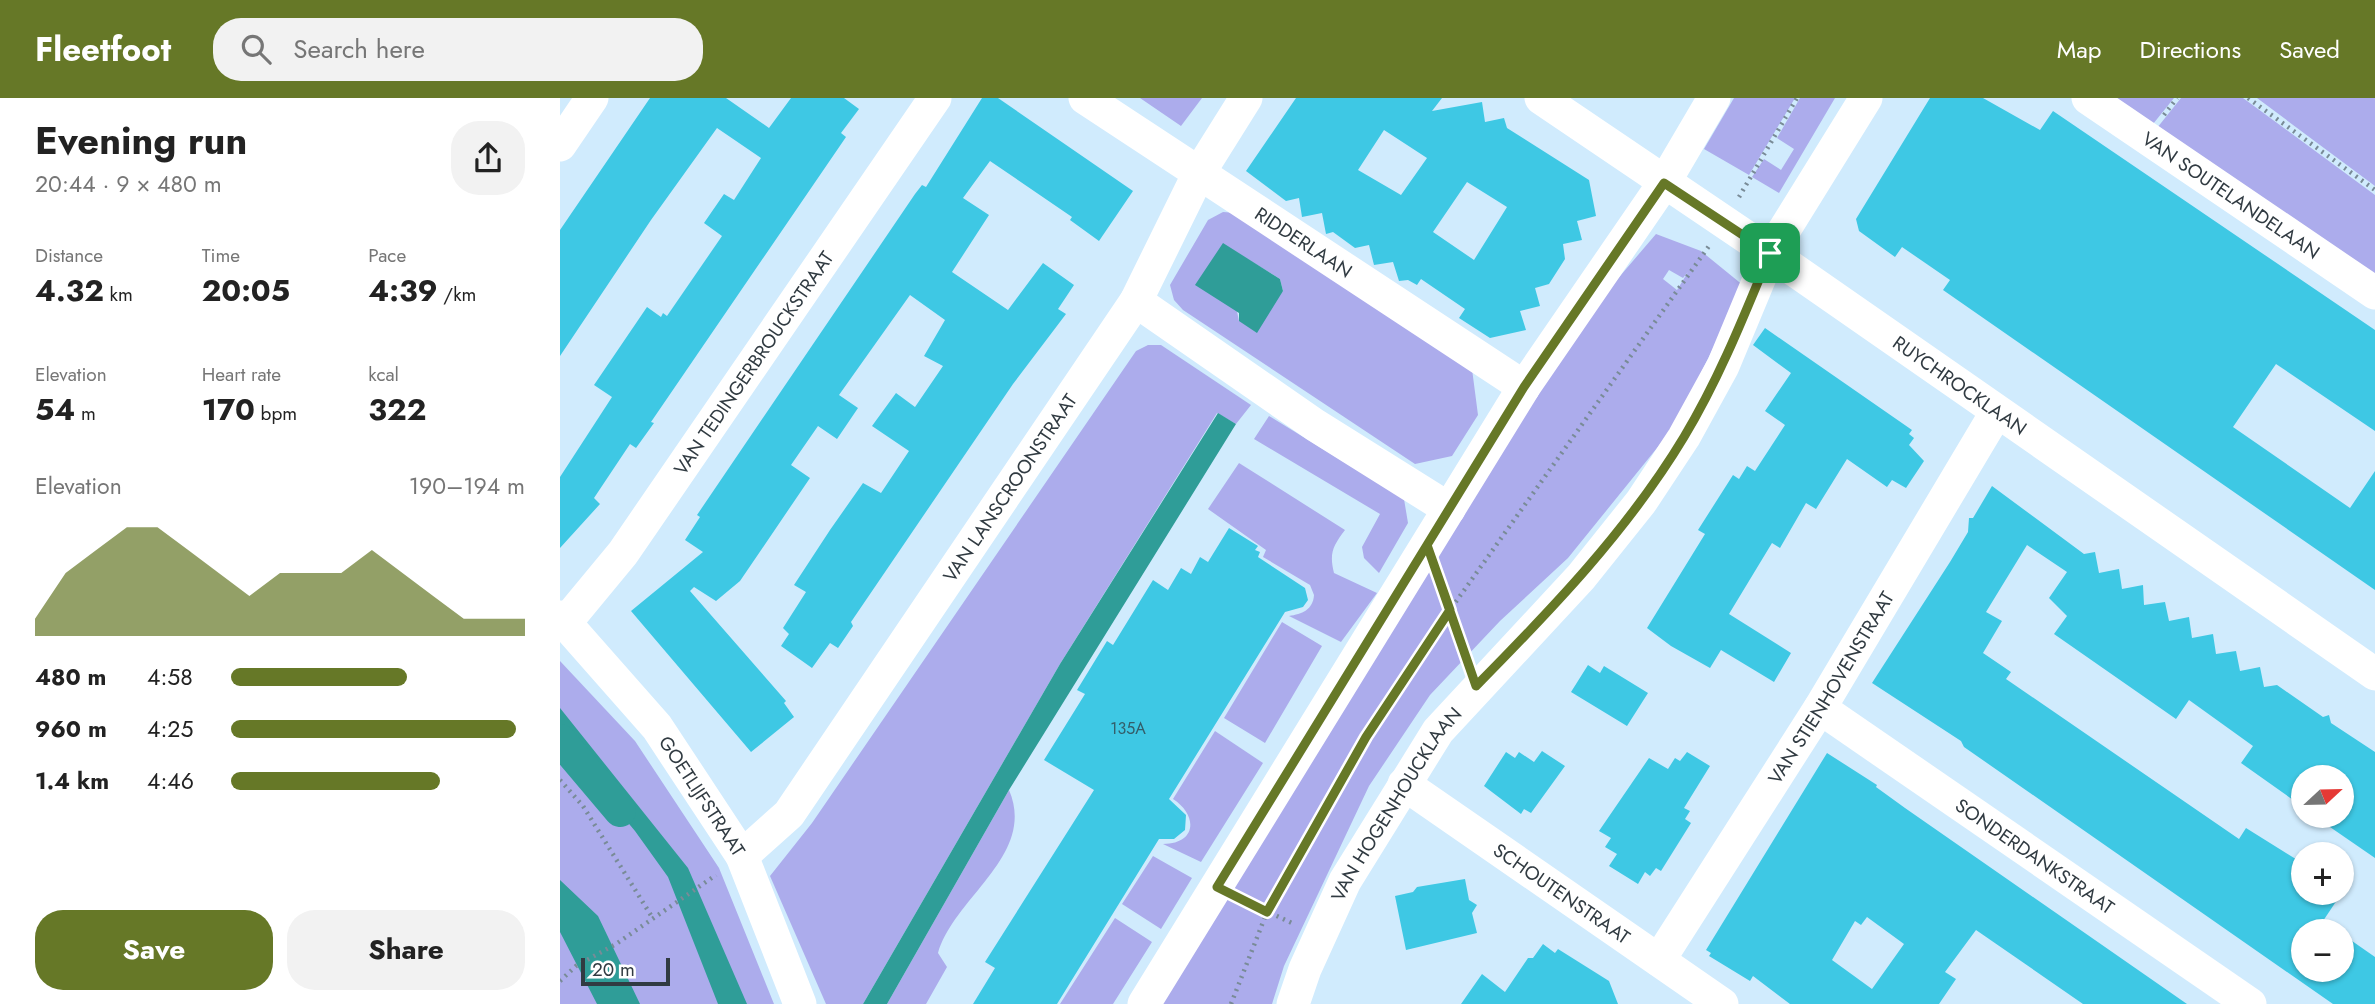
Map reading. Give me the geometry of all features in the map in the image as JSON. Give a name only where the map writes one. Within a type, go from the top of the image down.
[{"type":"street","points":[[560,145],[592,98]]},
{"type":"street","name":"VAN TEDINGERBROUCKSTRAAT","points":[[563,620],[623,553],[935,98]]},
{"type":"street","name":"RIDDERLAAN","points":[[1085,98],[1524,387]]},
{"type":"street","name":"VAN LANSCROONSTRAAT","points":[[742,856],[789,814],[1136,301],[1199,173],[1246,98]]},
{"type":"street","name":"RUYCHROCKLAAN","points":[[1541,98],[1723,224],[1770,253],[1996,413],[2375,674]]},
{"type":"street","points":[[1144,1004],[1524,387],[1664,183],[1714,98]]},
{"type":"street","name":"VAN HOGENHOUCKLAAN","points":[[1293,1004],[1345,881],[1438,731],[1476,686],[1581,577],[1641,502],[1684,437],[1723,366],[1770,253],[1866,98]]},
{"type":"street","name":"VAN SOUTELANDELAAN","points":[[2088,98],[2375,293]]},
{"type":"street","points":[[1136,301],[1314,425],[1449,509]]},
{"type":"street","name":"VAN STIENHOVENSTRAAT","points":[[1659,960],[1820,708],[1996,413]]},
{"type":"street","name":"GOETLIJFSTRAAT","points":[[563,620],[656,727],[742,856],[800,1004]]},
{"type":"street","name":"SONDERDANKSTRAAT","points":[[1820,708],[2250,1004]]},
{"type":"street","name":"SCHOUTENSTRAAT","points":[[1404,783],[1722,1004]]},
{"type":"path","points":[[1231,1004],[1267,912],[1366,737],[1450,610],[1682,287],[1723,224],[1797,98]]},
{"type":"path","points":[[2248,98],[2375,190]]},
{"type":"path","points":[[1427,545],[1476,686]]},
{"type":"path","points":[[560,780],[583,806],[652,917]]},
{"type":"path","points":[[560,981],[576,966],[616,944],[652,917],[701,887]]},
{"type":"path","points":[[1217,887],[1320,937]]},
{"type":"shaded area","points":[[1140,98],[1202,98],[1181,126]]},
{"type":"shaded area","points":[[1734,98],[1795,98],[1749,175],[1704,149]]},
{"type":"shaded area","points":[[1800,98],[1835,98],[1779,193],[1752,177],[1764,159],[1781,170],[1794,149],[1777,138]]},
{"type":"shaded area","points":[[2115,98],[2174,98],[2153,124]]},
{"type":"shaded area","points":[[2181,98],[2243,98],[2375,195],[2375,274],[2157,128]]},
{"type":"shaded area","points":[[2257,98],[2375,98],[2375,186]]},
{"type":"shaded area","points":[[1223,212],[1237,213],[1472,369],[1478,415],[1452,456],[1415,464],[1183,310],[1174,300],[1170,285],[1208,220]],"holes":[[[1223,244],[1280,279],[1283,291],[1239,321]]]},
{"type":"shaded area","points":[[1656,234],[1701,251],[1744,286],[1674,427],[1568,558],[1500,621],[1430,695],[1369,786],[1284,966],[1272,1004],[1153,1004],[1591,310]],"holes":[[[1669,270],[1683,278],[1688,272],[1677,290],[1663,279]]]},
{"type":"shaded area","points":[[1223,243],[1280,279],[1283,291],[1257,333],[1239,321],[1239,313],[1195,285]]},
{"type":"shaded area","points":[[1148,345],[1161,345],[1251,405],[1236,424],[1217,413],[1060,664],[863,1004],[826,1004],[770,876],[812,823],[1136,351]]},
{"type":"shaded area","points":[[1218,413],[1236,424],[1009,790],[887,1004],[863,1004],[1060,664]]},
{"type":"shaded area","points":[[1269,416],[1404,499],[1408,523],[1379,573],[1364,558],[1362,547],[1380,514],[1254,439]]},
{"type":"shaded area","points":[[1239,463],[1345,530],[1333,550],[1334,573],[1377,593],[1341,642],[1289,616],[1302,612],[1312,604],[1314,595],[1310,585],[1263,557],[1266,550],[1208,509]]},
{"type":"shaded area","points":[[1282,622],[1322,646],[1265,743],[1224,718]]},
{"type":"shaded area","points":[[560,661],[635,741],[719,868],[774,1004],[560,1004]]},
{"type":"shaded area","points":[[560,708],[688,868],[747,1004],[718,1004],[668,877],[635,831],[560,741]]},
{"type":"shaded area","points":[[1215,731],[1263,763],[1201,862],[1163,844],[1174,843],[1188,834],[1190,820],[1187,813],[1173,799]]},
{"type":"shaded area","points":[[1009,790],[1015,813],[1012,835],[990,875],[947,933],[938,953],[947,967],[926,1004],[887,1004]]},
{"type":"shaded area","points":[[1153,856],[1192,878],[1161,929],[1122,904]]},
{"type":"shaded area","points":[[560,880],[598,916],[640,1004],[597,1004],[560,932]]},
{"type":"shaded area","points":[[1115,918],[1152,942],[1113,1004],[1060,1004]]},
{"type":"building","points":[[650,98],[726,98],[769,128],[791,98],[844,98],[859,109],[841,133],[846,137],[651,422],[654,423],[636,448],[630,444],[594,498],[600,504],[560,548],[560,477],[612,397],[594,385],[647,307],[661,317],[663,313],[667,316],[722,236],[704,223],[724,194],[734,200],[761,158],[717,128],[651,220],[560,356],[560,230]]},
{"type":"building","points":[[982,98],[998,98],[1133,191],[1099,241],[1070,220],[1072,217],[990,161],[963,198],[989,215],[952,272],[1008,310],[1043,263],[1074,285],[1058,309],[1066,314],[1013,384],[851,622],[853,626],[838,648],[830,643],[812,668],[781,646],[789,634],[783,628],[806,592],[794,585],[863,483],[881,493],[909,451],[872,426],[896,393],[915,407],[943,366],[924,356],[945,320],[910,295],[839,395],[858,408],[837,439],[818,426],[791,465],[810,478],[740,581],[716,601],[694,587],[690,591],[786,701],[784,703],[794,717],[751,752],[631,611],[703,552],[685,540],[700,517],[697,515],[915,194],[922,185],[926,187]]},
{"type":"building","points":[[1296,98],[1442,98],[1432,111],[1482,102],[1485,122],[1504,118],[1507,128],[1589,180],[1596,216],[1577,221],[1582,240],[1563,244],[1565,259],[1549,284],[1535,288],[1540,306],[1520,311],[1526,330],[1490,338],[1459,318],[1465,309],[1421,279],[1417,285],[1408,280],[1399,281],[1393,262],[1374,265],[1369,245],[1355,248],[1333,232],[1326,234],[1322,213],[1302,217],[1299,198],[1286,201],[1246,171]],"holes":[[[1384,130],[1427,158],[1401,195],[1358,170]],[[1467,182],[1507,207],[1474,260],[1433,232]]]},
{"type":"building","points":[[1930,98],[1983,98],[2040,130],[2053,111],[2375,330],[2375,431],[2276,364],[2233,427],[2350,508],[2375,471],[2375,590],[1943,290],[1950,280],[1902,247],[1895,257],[1859,231],[1856,219]]},
{"type":"building","points":[[1765,328],[1912,430],[1909,434],[1914,438],[1909,445],[1924,461],[1906,488],[1892,480],[1887,487],[1847,459],[1816,509],[1806,503],[1780,548],[1772,543],[1729,614],[1791,653],[1774,682],[1721,650],[1710,668],[1671,646],[1647,628],[1705,534],[1698,530],[1733,475],[1739,479],[1747,466],[1755,471],[1785,425],[1765,411],[1791,373],[1753,345]]},
{"type":"building","points":[[1992,486],[2084,554],[2095,552],[2099,573],[2119,569],[2122,589],[2143,585],[2144,605],[2165,602],[2169,621],[2189,617],[2192,638],[2213,634],[2216,654],[2236,651],[2240,671],[2260,667],[2264,687],[2277,685],[2323,717],[2329,715],[2331,723],[2375,752],[2375,858],[2331,828],[2354,828],[2354,765],[2291,765],[2291,798],[2241,763],[2253,746],[2189,700],[2176,719],[2054,634],[2067,616],[2049,598],[2067,572],[2027,545],[1986,612],[2002,621],[1983,653],[2011,672],[2006,679],[2239,839],[2246,828],[2291,856],[2291,905],[2334,905],[2324,919],[2291,919],[2291,975],[1964,747],[1961,741],[1872,683],[1968,532],[1969,518],[1973,518]]},
{"type":"building","points":[[1229,528],[1258,546],[1255,550],[1260,552],[1258,557],[1305,588],[1308,600],[1303,607],[1285,612],[1169,799],[1186,815],[1185,830],[1174,839],[1159,839],[1057,1004],[973,1004],[995,968],[985,962],[1094,790],[1044,760],[1085,694],[1077,690],[1107,641],[1113,645],[1153,580],[1168,590],[1181,568],[1191,574],[1200,557],[1208,562]]},
{"type":"building","points":[[1588,665],[1600,673],[1604,666],[1648,693],[1627,726],[1571,692]]},
{"type":"building","points":[[1542,751],[1565,766],[1531,813],[1524,809],[1521,814],[1484,786],[1506,752],[1515,758],[1519,752],[1534,762]]},
{"type":"building","points":[[1687,752],[1710,766],[1684,808],[1690,811],[1685,819],[1691,823],[1661,871],[1656,868],[1650,876],[1645,872],[1638,884],[1609,866],[1617,854],[1605,847],[1611,838],[1599,831],[1649,758],[1668,769],[1675,758],[1680,761]]},
{"type":"building","points":[[1827,753],[1877,785],[1876,787],[1905,808],[2187,1004],[2083,1004],[1976,930],[1945,972],[1956,979],[1939,1004],[1790,1004],[1753,976],[1750,981],[1709,956],[1711,953],[1706,950]],"holes":[[[1867,917],[1904,944],[1872,989],[1832,960],[1855,921],[1861,925]]]},
{"type":"building","points":[[1465,879],[1469,900],[1477,905],[1472,913],[1477,933],[1406,950],[1395,896],[1413,892],[1417,887]]},
{"type":"building","points":[[2354,942],[2375,957],[2375,1004],[2333,1004],[2301,982],[2354,982]]},
{"type":"building","points":[[1543,944],[1555,953],[1558,949],[1609,981],[1618,1004],[1461,1004],[1482,974],[1505,992],[1528,958],[1533,958]]},
{"type":"waterway","points":[[560,740],[620,811]]},
{"type":"route","points":[[1770,253],[1664,183],[1524,387],[1427,545],[1450,610],[1366,737],[1267,912],[1217,887],[1427,545],[1450,610],[1476,686],[1581,577],[1641,502],[1684,437],[1723,366],[1770,253]]}]
